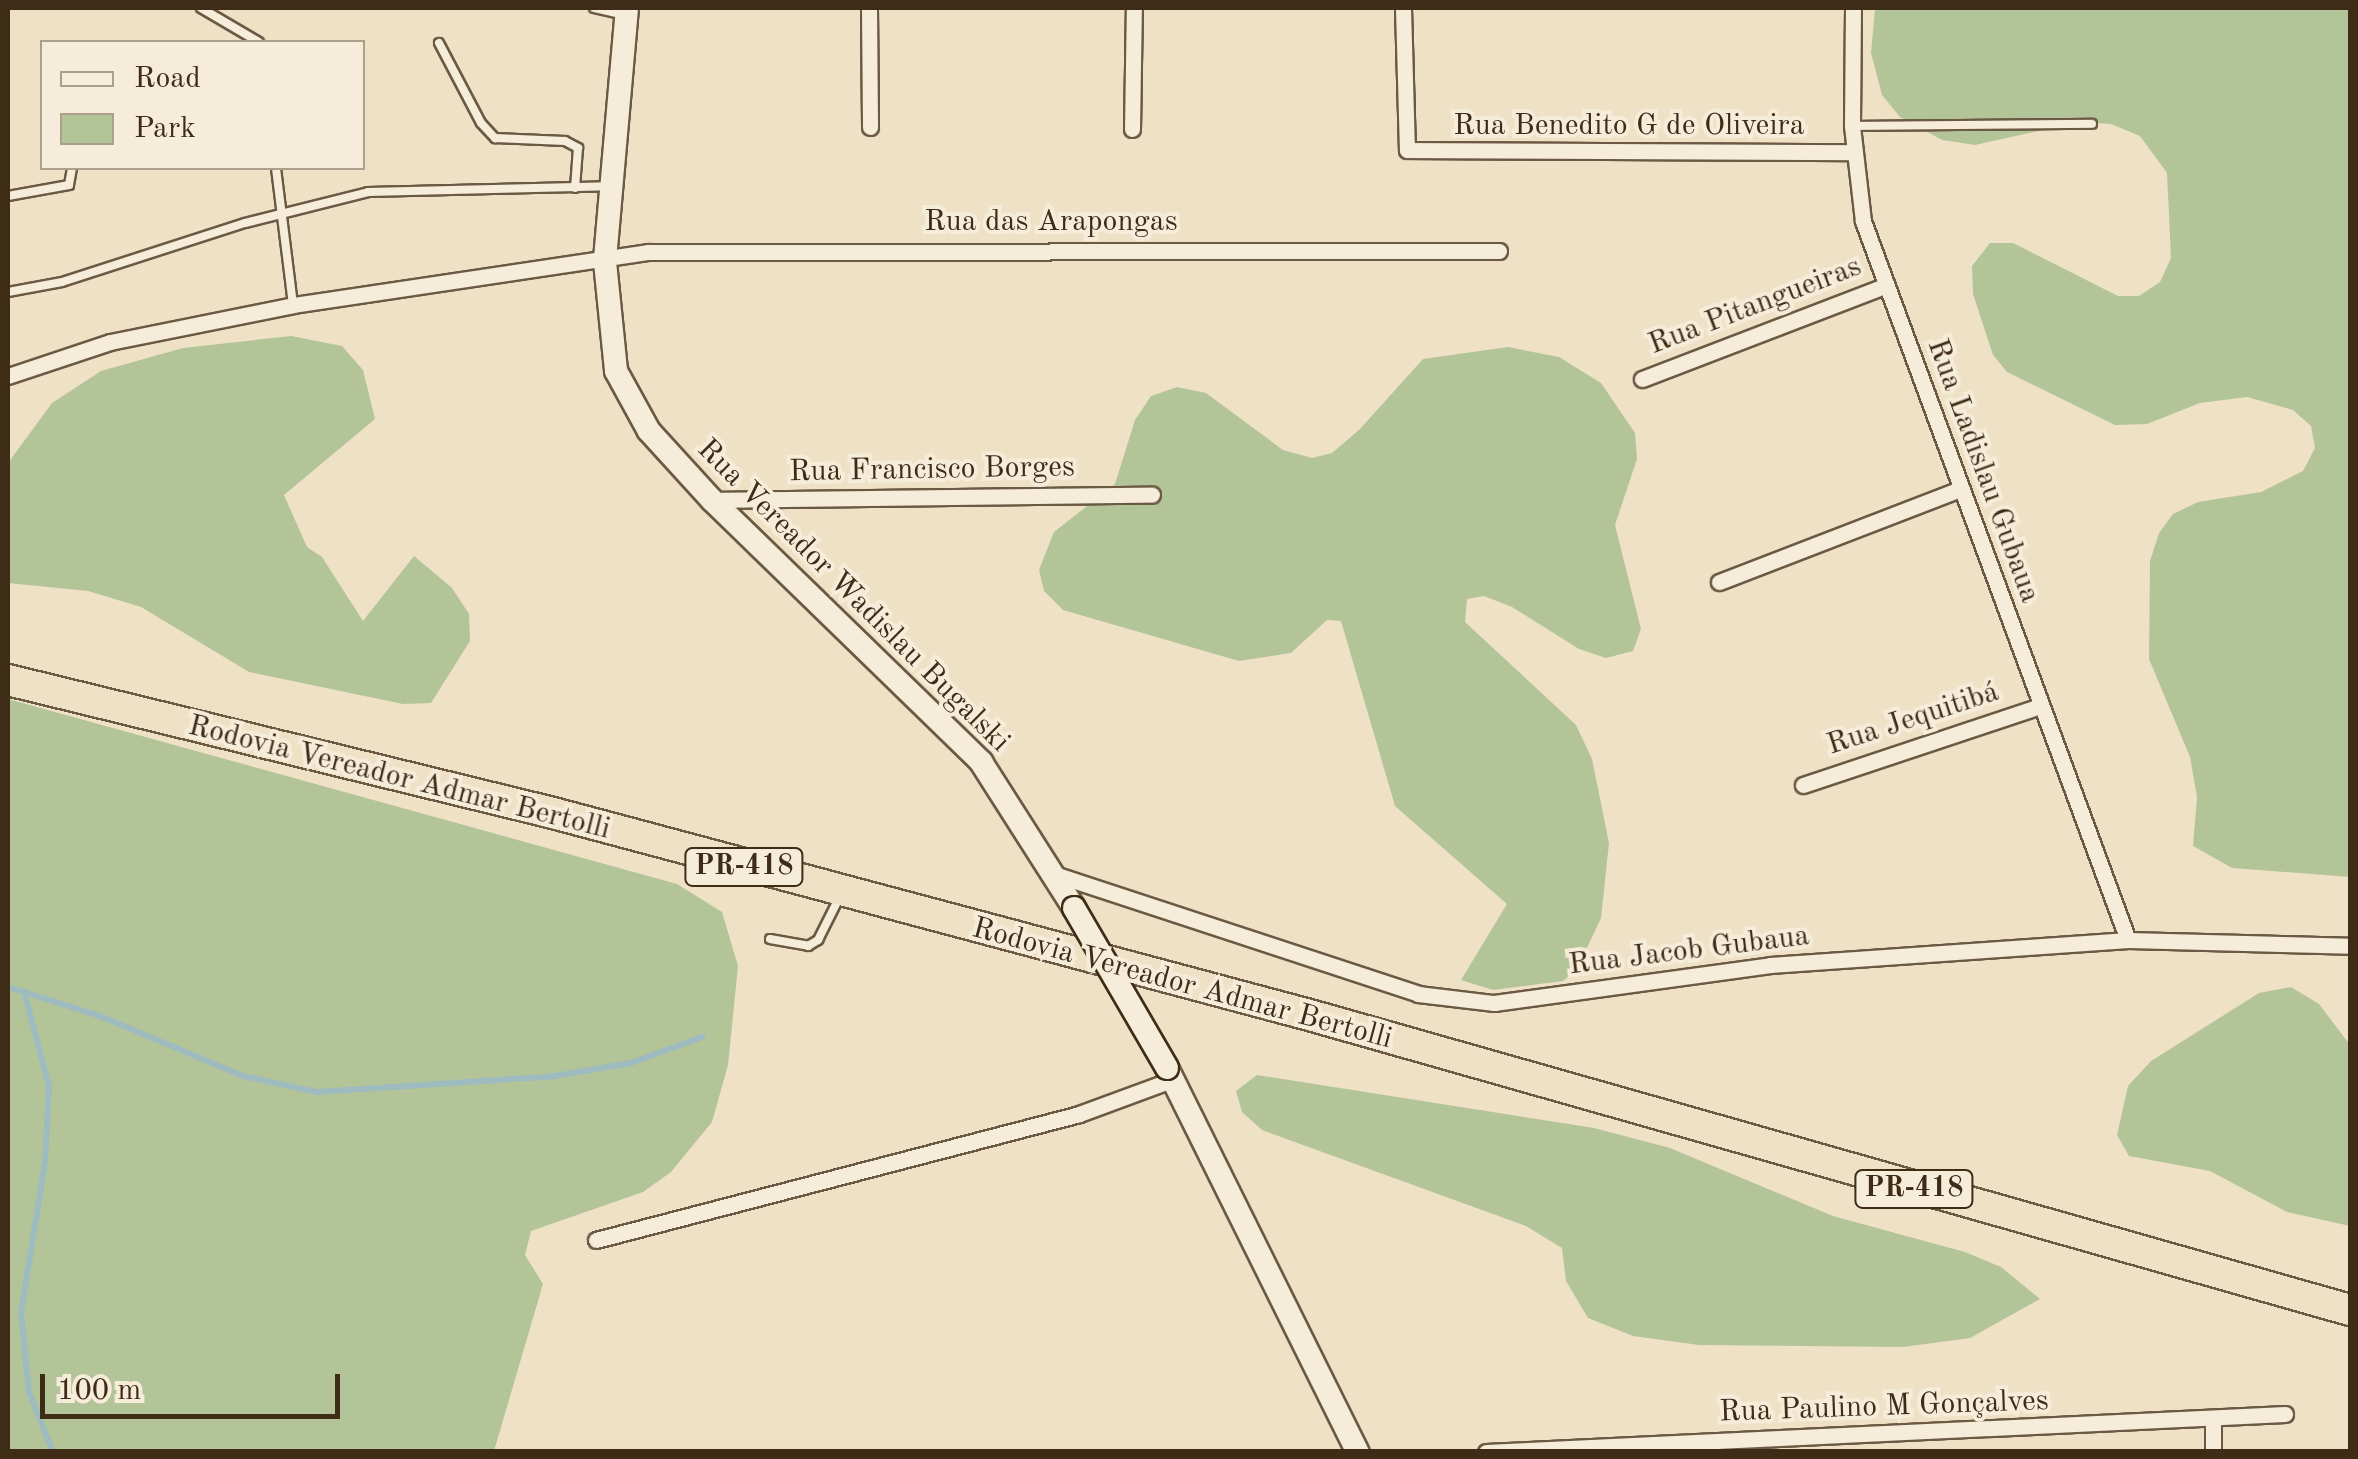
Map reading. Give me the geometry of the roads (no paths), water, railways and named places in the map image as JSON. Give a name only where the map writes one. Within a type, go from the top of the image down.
[{"type":"highway","name":"Rodovia Vereador Admar Bertolli","points":[[8,680],[553,813],[841,894],[1306,1014],[2350,1310]]},
{"type":"main road","name":"Rua Vereador Wadislau Bugalski","points":[[627,11],[605,262],[616,371],[649,431],[712,500],[980,762],[1054,874],[1171,1073],[1358,1452]]},
{"type":"street","points":[[869,8],[870,128]]},
{"type":"street","points":[[1132,129],[1134,8]]},
{"type":"street","name":"Rua Benedito G de Oliveira","points":[[1403,8],[1407,150],[1853,152]]},
{"type":"street","name":"Rua Ladislau Gubaua","points":[[1853,8],[1853,152],[1864,221],[2128,940]]},
{"type":"street","name":"Rua das Arapongas","points":[[8,376],[110,342],[293,305],[691,249],[1499,252]]},
{"type":"street","name":"Rua Pitangueiras","points":[[1642,379],[1887,285]]},
{"type":"street","points":[[1719,582],[1960,489]]},
{"type":"street","name":"Rua Francisco Borges","points":[[712,500],[1152,495]]},
{"type":"street","name":"Rua Jequitibá","points":[[1804,785],[2040,706]]},
{"type":"street","name":"Rua Jacob Gubaua","points":[[1054,874],[1418,994],[1494,1003],[1770,966],[2128,940],[2350,946]]},
{"type":"street","points":[[596,1240],[1080,1114],[1171,1073]]},
{"type":"street","name":"Rua Paulino M Gonçalves","points":[[1486,1452],[2285,1414]]},
{"type":"street","points":[[2213,1420],[2213,1452]]},
{"type":"lane","points":[[201,8],[256,40]]},
{"type":"lane","points":[[594,8],[603,14],[627,11]]},
{"type":"lane","points":[[439,43],[480,123],[496,138],[565,141],[578,148],[575,188]]},
{"type":"lane","points":[[1852,126],[2092,124]]},
{"type":"lane","points":[[8,196],[69,185],[72,170]]},
{"type":"lane","points":[[276,170],[277,215],[293,305]]},
{"type":"lane","points":[[8,292],[62,282],[277,215],[368,192],[613,186]]},
{"type":"lane","points":[[770,939],[808,946],[818,940],[841,894]]},
{"type":"waterway","points":[[8,987],[100,1016],[243,1076],[317,1092],[555,1076],[631,1063],[702,1037]]},
{"type":"waterway","points":[[24,991],[49,1086],[45,1162],[21,1314],[29,1392],[53,1452]]}]
